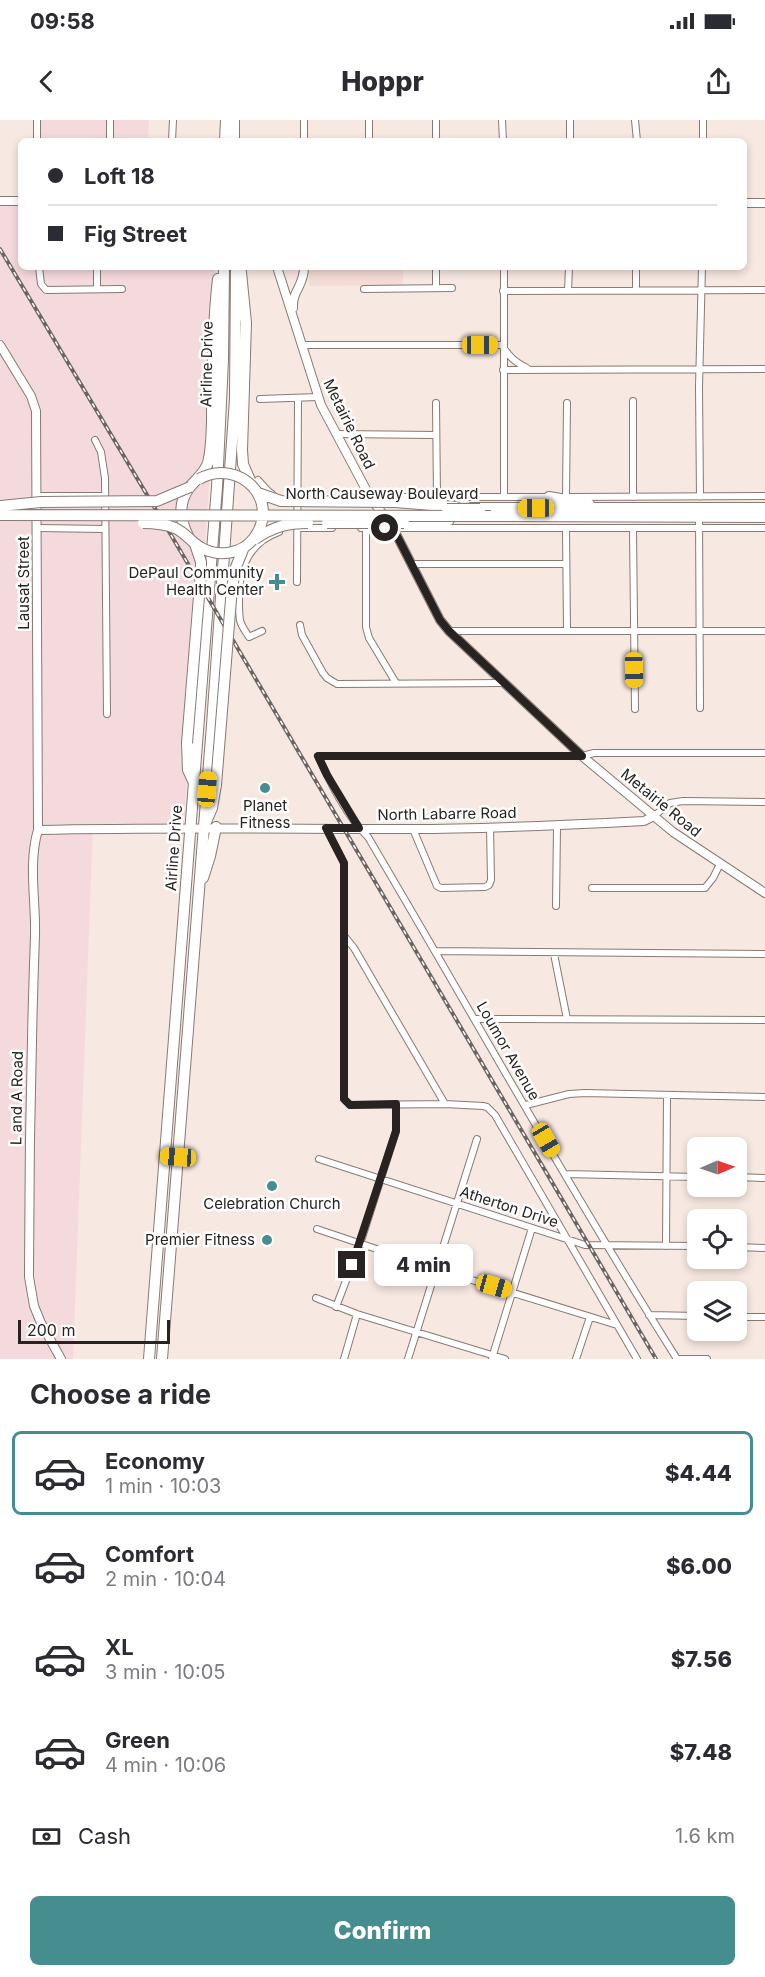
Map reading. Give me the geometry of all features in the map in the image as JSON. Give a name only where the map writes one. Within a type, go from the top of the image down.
[{"type":"highway","points":[[225,120],[225,138]]},
{"type":"highway","points":[[234,120],[234,138]]},
{"type":"highway","points":[[194,783],[188,770],[186,743],[201,562],[184,528],[181,511],[182,502],[204,472],[208,461],[212,426],[214,324],[222,270]]},
{"type":"highway","name":"Airline Drive","points":[[162,1359],[198,886],[194,783],[219,460],[223,360],[222,270]]},
{"type":"highway","name":"Airline Drive","points":[[149,1359],[182,948],[213,713],[235,399],[238,270]]},
{"type":"highway","points":[[197,827],[212,808],[216,785],[232,587],[236,567],[247,545],[259,530],[262,515],[256,486],[243,464],[246,303],[239,270]]},
{"type":"highway","points":[[0,507],[41,502],[157,501],[212,473],[227,472],[241,476],[281,501],[395,502],[485,513]]},
{"type":"highway","points":[[549,497],[604,508]]},
{"type":"highway","name":"North Causeway Boulevard","points":[[0,507],[485,513],[604,508],[765,517]]},
{"type":"highway","name":"North Causeway Boulevard","points":[[0,516],[699,513],[765,508]]},
{"type":"highway","points":[[0,516],[38,522],[154,523],[170,526],[205,550],[228,553],[247,545],[268,530],[287,524],[410,523],[485,513]]},
{"type":"highway","points":[[198,886],[210,856],[216,827]]},
{"type":"highway","points":[[182,948],[183,979],[186,984],[191,985]]},
{"type":"highway","points":[[166,1156],[178,1157]]},
{"type":"street","points":[[37,120],[37,138]]},
{"type":"street","points":[[110,120],[110,138]]},
{"type":"street","points":[[172,138],[173,120]]},
{"type":"street","points":[[304,120],[304,138]]},
{"type":"street","points":[[369,120],[369,138]]},
{"type":"street","points":[[436,120],[436,138]]},
{"type":"street","points":[[502,120],[503,138]]},
{"type":"street","points":[[570,120],[570,138]]},
{"type":"street","points":[[635,120],[637,138]]},
{"type":"street","points":[[703,120],[703,138]]},
{"type":"street","points":[[0,201],[18,201]]},
{"type":"street","points":[[747,203],[765,203]]},
{"type":"street","points":[[39,270],[40,284],[43,288],[50,290],[122,289]]},
{"type":"street","points":[[97,270],[97,289]]},
{"type":"street","name":"Metairie Road","points":[[278,270],[318,397],[370,497],[393,528],[440,620],[582,756],[673,832],[765,893]]},
{"type":"street","points":[[293,320],[292,300],[304,280],[304,270]]},
{"type":"street","points":[[436,270],[436,288]]},
{"type":"street","points":[[504,270],[502,345],[504,497]]},
{"type":"street","points":[[568,291],[569,270]]},
{"type":"street","points":[[636,270],[636,290]]},
{"type":"street","points":[[700,708],[699,513],[702,270]]},
{"type":"street","points":[[283,286],[291,291],[297,290]]},
{"type":"street","points":[[364,289],[453,288]]},
{"type":"street","points":[[503,291],[765,290]]},
{"type":"street","name":"Lausat Street","points":[[0,345],[31,396],[36,411],[38,831]]},
{"type":"street","points":[[301,345],[502,345]]},
{"type":"street","points":[[502,345],[516,363],[530,369]]},
{"type":"street","points":[[503,370],[765,369]]},
{"type":"street","points":[[260,399],[318,397]]},
{"type":"street","points":[[297,582],[298,398]]},
{"type":"street","points":[[633,401],[633,497]]},
{"type":"street","points":[[436,403],[437,497]]},
{"type":"street","points":[[566,497],[567,403]]},
{"type":"street","points":[[336,434],[436,435]]},
{"type":"street","points":[[94,440],[102,459],[104,496],[107,714]]},
{"type":"street","name":"North Causeway Boulevard","points":[[256,486],[275,495],[297,497],[633,497],[765,528]]},
{"type":"street","points":[[38,496],[104,496]]},
{"type":"street","name":"North Causeway Boulevard","points":[[262,631],[249,637],[240,622],[241,573],[250,553],[259,543],[275,534],[298,528],[633,529],[765,496]]},
{"type":"street","points":[[38,528],[105,529]]},
{"type":"street","points":[[366,528],[366,627],[369,638],[396,683]]},
{"type":"street","points":[[566,529],[567,630]]},
{"type":"street","points":[[633,529],[635,709]]},
{"type":"street","points":[[412,564],[566,564]]},
{"type":"street","points":[[300,625],[302,635],[323,673],[337,684],[505,683]]},
{"type":"street","points":[[449,631],[765,631]]},
{"type":"street","points":[[582,756],[594,753],[765,753]]},
{"type":"street","name":"Loumor Avenue","points":[[582,756],[318,756],[327,775],[359,828],[368,837],[476,1019],[606,1246],[677,1359]]},
{"type":"street","points":[[654,816],[670,803],[683,801],[765,802]]},
{"type":"street","name":"North Labarre Road","points":[[38,831],[197,827],[490,828],[644,821],[654,816]]},
{"type":"street","points":[[556,906],[557,826]]},
{"type":"street","points":[[326,828],[344,863],[345,1101],[350,1105],[445,1104],[487,1107],[495,1115],[637,1359]]},
{"type":"street","points":[[413,829],[437,886],[441,888],[489,885],[491,880],[490,828]]},
{"type":"street","name":"L and A Road","points":[[38,831],[34,875],[36,925],[30,1090],[29,1278],[37,1314],[61,1359]]},
{"type":"street","points":[[592,888],[705,888],[720,864]]},
{"type":"street","points":[[345,937],[366,968],[445,1104]]},
{"type":"street","points":[[436,951],[554,954],[765,954]]},
{"type":"street","points":[[554,954],[567,1019]]},
{"type":"street","points":[[476,1019],[765,1020]]},
{"type":"street","points":[[526,1105],[578,1093],[765,1097]]},
{"type":"street","points":[[666,1246],[667,1095]]},
{"type":"street","points":[[336,1307],[360,1244],[396,1131],[396,1104]]},
{"type":"street","points":[[408,1359],[477,1139]]},
{"type":"street","name":"Atherton Drive","points":[[319,1159],[585,1245],[687,1246]]},
{"type":"street","points":[[566,1174],[687,1177]]},
{"type":"street","points":[[747,1177],[765,1178]]},
{"type":"street","points":[[493,1357],[532,1228]]},
{"type":"street","points":[[317,1229],[436,1269],[618,1325]]},
{"type":"street","points":[[747,1247],[765,1248]]},
{"type":"street","points":[[316,1298],[357,1314],[505,1359]]},
{"type":"street","points":[[344,1359],[357,1314]]},
{"type":"street","points":[[649,1316],[687,1316]]},
{"type":"street","points":[[576,1359],[590,1317]]},
{"type":"street","points":[[747,1317],[765,1317]]},
{"type":"street","points":[[677,1359],[707,1359]]},
{"type":"shaded area","points":[[33,120],[149,120],[148,138],[33,138]]},
{"type":"shaded area","points":[[18,198],[18,270],[215,270],[209,487],[184,824],[93,825],[73,1359],[0,1359],[0,200]]},
{"type":"shaded area","points":[[309,270],[403,270],[403,285],[309,286]]},
{"type":"railway","points":[[0,249],[656,1359]]},
{"type":"place","name":"DePaul Community Health Center","points":[[277,582]]},
{"type":"place","name":"Planet Fitness","points":[[265,788]]},
{"type":"place","name":"Celebration Church","points":[[272,1186]]},
{"type":"place","name":"Premier Fitness","points":[[267,1240]]},
{"type":"route","points":[[352,1265],[396,1131],[396,1104],[350,1105],[344,1099],[344,863],[326,828],[359,828],[318,756],[582,756],[449,631],[440,620],[393,528],[385,528]]}]
